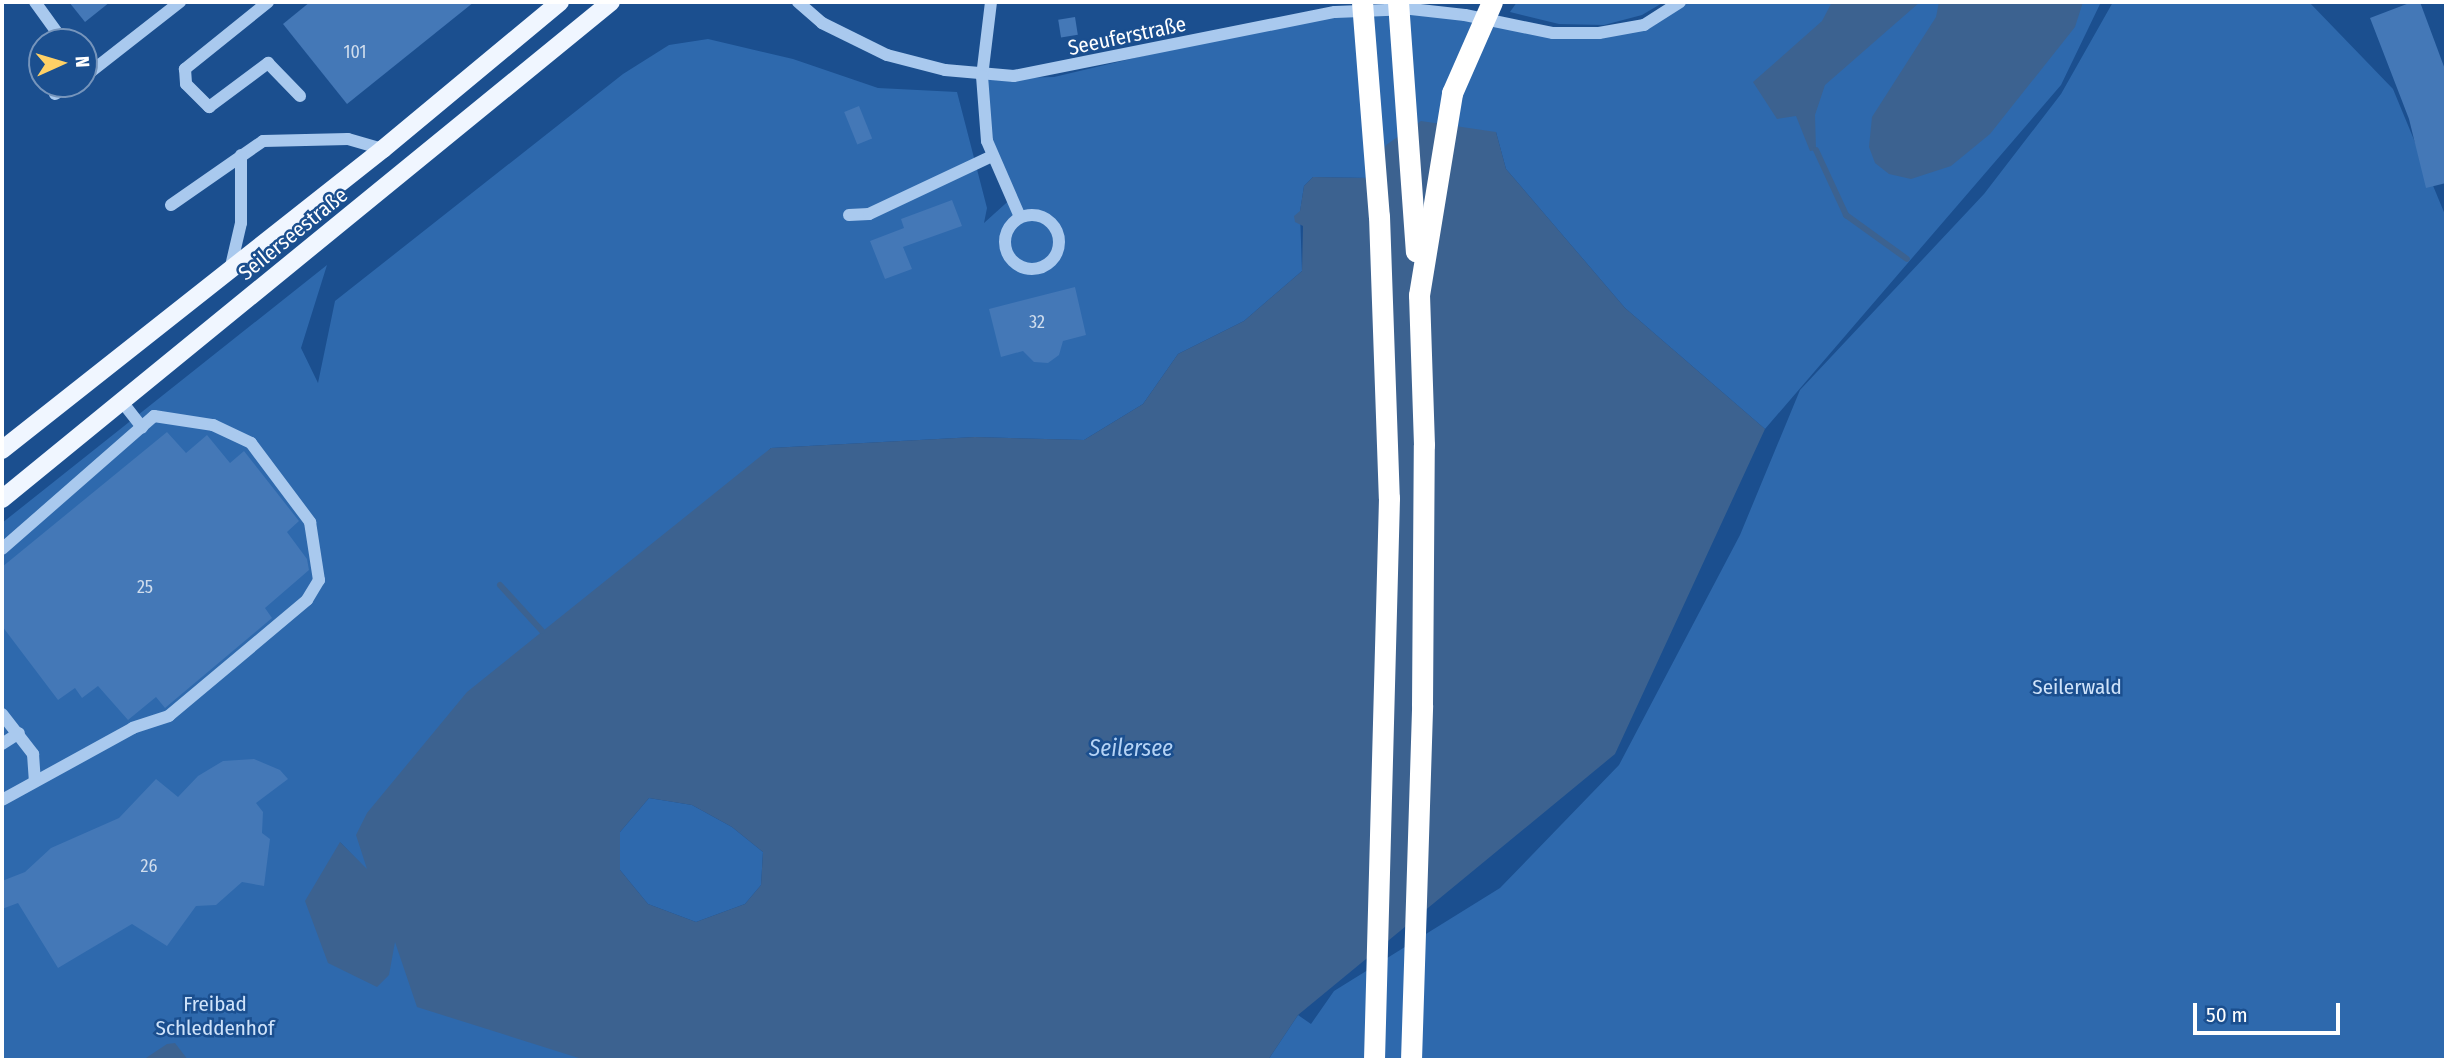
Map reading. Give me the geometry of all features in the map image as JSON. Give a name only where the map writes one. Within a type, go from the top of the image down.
[{"type":"highway","points":[[1362,2],[1378,216],[1389,498],[1374,1060]]},
{"type":"highway","points":[[1398,2],[1419,295],[1424,445],[1422,705],[1411,1060]]},
{"type":"highway","points":[[1419,295],[1452,93],[1492,2]]},
{"type":"main road","name":"Seilerseestraße","points":[[2,450],[231,266],[383,149],[560,2]]},
{"type":"main road","name":"Seilerseestraße","points":[[2,499],[123,403],[611,2]]},
{"type":"street","points":[[35,2],[54,28]]},
{"type":"street","points":[[98,65],[180,2]]},
{"type":"street","points":[[268,2],[185,68],[186,84],[209,107],[268,64],[300,96]]},
{"type":"street","name":"Seeuferstraße","points":[[798,2],[822,23],[887,55],[982,76],[1053,72],[1335,12],[1411,9],[1465,15],[1553,33],[1599,33],[1644,25],[1680,2]]},
{"type":"street","points":[[991,2],[982,76],[990,157],[1020,217]]},
{"type":"street","points":[[171,205],[263,141],[296,136],[348,139],[383,149]]},
{"type":"street","points":[[231,266],[242,223],[241,155]]},
{"type":"street","points":[[849,215],[869,214],[990,157]]},
{"type":"street","points":[[1043,216],[1057,229],[1058,251],[1038,269],[1018,266],[1005,249],[1006,232],[1020,217],[1043,216]]},
{"type":"street","points":[[123,403],[142,427]]},
{"type":"street","points":[[2,550],[154,416],[213,425],[251,443],[310,522],[319,580],[307,600],[169,716],[133,728],[2,800]]},
{"type":"street","points":[[2,714],[33,754],[35,781]]},
{"type":"street","points":[[2,744],[19,733]]},
{"type":"green space","points":[[1517,2],[1664,2],[1642,15],[1604,25],[1559,24],[1510,12]]},
{"type":"green space","name":"Freibad Schleddenhof","points":[[1689,2],[2101,2],[2061,85],[1765,429],[1625,308],[1506,169],[1496,132],[1368,178],[1313,177],[1304,186],[1300,212],[1302,271],[1244,321],[1178,354],[1143,404],[1084,440],[975,437],[771,448],[368,871],[340,842],[394,940],[585,1060],[2,1060],[2,523],[327,265],[301,348],[318,383],[335,301],[623,74],[669,45],[708,39],[793,59],[878,88],[957,92],[987,208],[984,223],[1015,195],[995,159],[984,79],[1054,77],[1287,22],[1332,16],[1407,14],[1511,25],[1645,31]]},
{"type":"green space","name":"Seilerwald","points":[[2113,2],[2309,2],[2393,89],[2446,217],[2446,1060],[1268,1060],[1298,1015],[1311,1024],[1334,991],[1500,888],[1619,765],[1740,535],[1800,390],[1984,194],[2061,94]]},
{"type":"green space","points":[[649,798],[692,805],[732,827],[763,852],[761,885],[745,904],[696,922],[648,904],[620,870],[620,832]]},
{"type":"water","points":[[1832,2],[1920,2],[1825,85],[1815,115],[1816,150],[1810,151],[1796,116],[1777,119],[1753,82],[1822,21]]},
{"type":"water","points":[[1939,2],[2083,2],[2075,27],[1990,134],[1951,166],[1911,179],[1889,174],[1875,163],[1869,147],[1872,117],[1936,17]]},
{"type":"water","name":"Seilersee","points":[[1421,121],[1496,132],[1506,169],[1625,308],[1765,429],[1615,754],[1298,1015],[1268,1060],[585,1060],[417,1007],[395,942],[389,975],[377,987],[328,963],[305,901],[340,842],[367,869],[356,835],[367,813],[467,692],[771,448],[975,437],[1084,440],[1143,404],[1178,354],[1244,321],[1302,271],[1303,226],[1295,222],[1294,216],[1300,211],[1304,186],[1313,177],[1368,178],[1386,145]],"holes":[[[649,798],[692,805],[732,827],[763,852],[761,885],[745,904],[696,922],[648,904],[620,870],[620,832]]]},
{"type":"water","points":[[175,1043],[188,1060],[143,1060],[167,1044]]},
{"type":"building","points":[[69,2],[110,2],[85,22]]},
{"type":"building","points":[[310,2],[474,2],[347,104],[283,24]]},
{"type":"building","points":[[2412,2],[2420,2],[2446,72],[2446,183],[2426,188],[2409,119],[2370,18]]},
{"type":"building","points":[[1075,17],[1078,35],[1061,37],[1058,20]]},
{"type":"building","points":[[859,106],[872,138],[857,144],[844,112]]},
{"type":"building","points":[[952,200],[962,226],[903,247],[912,269],[885,279],[870,241],[904,228],[901,219]]},
{"type":"building","points":[[1075,287],[1086,335],[1063,341],[1059,355],[1048,363],[1034,362],[1023,351],[1001,357],[989,309]]},
{"type":"building","points":[[167,432],[186,453],[207,435],[230,463],[244,451],[299,521],[287,532],[307,559],[309,570],[265,608],[272,618],[165,708],[156,697],[128,720],[98,686],[82,698],[75,688],[58,700],[2,626],[2,567]]},
{"type":"building","points":[[254,759],[280,770],[288,779],[256,803],[263,812],[262,833],[270,839],[264,886],[242,882],[216,905],[196,906],[167,946],[132,924],[58,968],[18,903],[2,909],[2,881],[25,872],[51,848],[119,818],[156,779],[178,797],[198,776],[223,761]]},
{"type":"waterway","points":[[1816,150],[1846,215],[1907,259]]},
{"type":"waterway","points":[[500,585],[542,631]]}]
